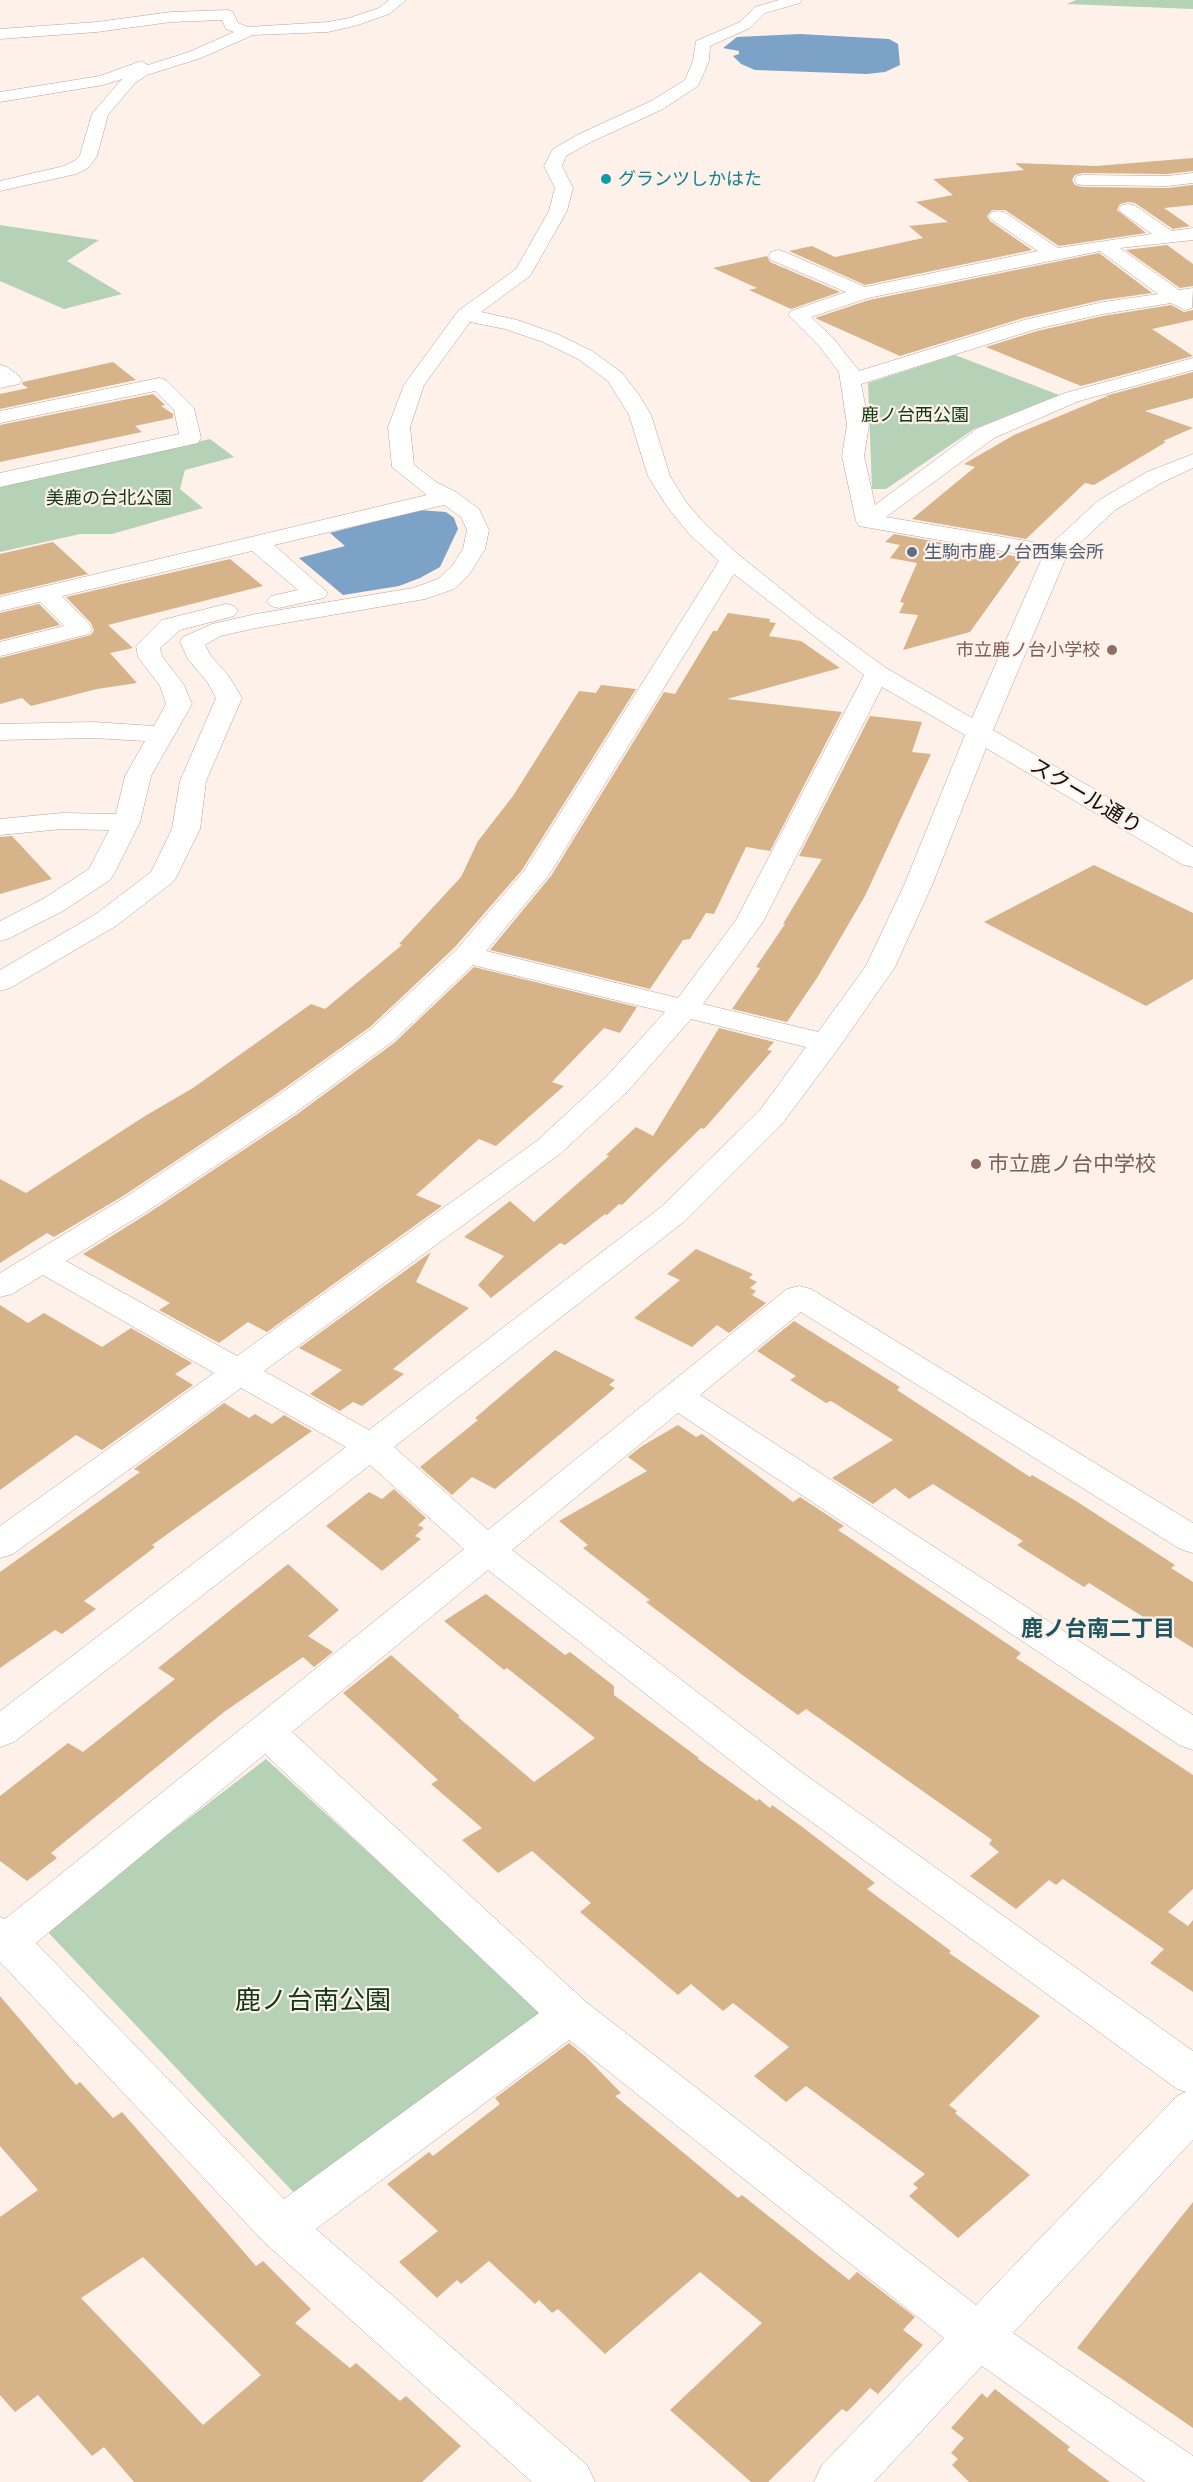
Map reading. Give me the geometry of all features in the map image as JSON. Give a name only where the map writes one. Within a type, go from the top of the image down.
[{"type":"street","points":[[0,186],[70,170],[82,164],[88,156],[100,114],[129,80],[141,72],[195,55],[250,31],[328,27],[353,22],[384,11],[399,0]]},
{"type":"street","points":[[0,982],[106,920],[163,876],[186,830],[193,781],[229,698],[219,680],[200,659],[192,642],[212,631],[417,594],[446,585],[461,570],[474,549],[478,531],[471,514],[448,497],[428,487],[403,467],[399,427],[414,385],[465,315],[523,272],[558,212],[564,188],[552,166],[559,153],[585,138],[657,105],[692,83],[701,62],[702,44],[745,25],[760,10],[795,0]]},
{"type":"street","points":[[0,34],[97,27],[171,17],[228,15],[231,26],[242,28],[242,36]]},
{"type":"street","points":[[0,98],[103,80],[148,65],[161,65]]},
{"type":"street","points":[[1083,180],[1167,181],[1193,178]]},
{"type":"street","points":[[1128,208],[1169,237]]},
{"type":"street","points":[[998,216],[1055,254]]},
{"type":"street","points":[[867,521],[853,456],[858,425],[849,372],[827,343],[798,315],[863,293],[1103,245],[1193,234]]},
{"type":"street","points":[[1103,245],[1184,295],[1193,310]]},
{"type":"street","points":[[778,256],[863,293]]},
{"type":"street","points":[[849,381],[1031,324],[1103,308],[1184,295]]},
{"type":"street","name":"スクール通り","points":[[465,315],[510,324],[550,338],[585,355],[615,377],[629,395],[640,415],[659,476],[697,529],[731,560],[808,622],[877,673],[1193,859]]},
{"type":"street","points":[[867,521],[986,433],[1072,397],[1193,364]]},
{"type":"street","points":[[0,370],[12,380],[0,382]]},
{"type":"street","points":[[1160,372],[1185,384]]},
{"type":"street","points":[[0,417],[159,384],[184,408],[190,438],[0,480]]},
{"type":"street","points":[[0,1732],[673,1214],[771,1117],[880,968],[919,883],[979,732],[1056,553],[1068,539],[1107,506],[1155,477],[1193,460]]},
{"type":"street","points":[[0,604],[448,497]]},
{"type":"street","points":[[867,521],[1056,553]]},
{"type":"street","points":[[0,932],[53,905],[100,874],[127,822],[138,776],[179,704],[171,685],[150,657],[148,646],[157,636],[171,625],[197,617],[316,593],[257,543]]},
{"type":"street","points":[[0,1287],[135,1205],[284,1106],[382,1035],[467,955],[535,875],[731,560]]},
{"type":"street","points":[[0,649],[80,629],[45,593]]},
{"type":"street","points":[[0,1545],[549,1147],[617,1084],[685,1008],[749,922],[877,673]]},
{"type":"street","points":[[0,732],[93,730],[162,734]]},
{"type":"street","points":[[0,827],[43,822],[127,822]]},
{"type":"street","points":[[467,955],[827,1043]]},
{"type":"street","points":[[42,1261],[371,1446],[488,1550],[786,1782],[1193,2076]]},
{"type":"street","points":[[569,2482],[281,2228],[4,1938],[266,1731],[799,1296],[1193,1540]]},
{"type":"street","points":[[677,1396],[1193,1735]]},
{"type":"street","points":[[266,1731],[570,2015],[978,2336],[1188,2482]]},
{"type":"street","points":[[281,2228],[570,2015]]},
{"type":"street","points":[[840,2482],[1193,2109]]},
{"type":"green space","points":[[1076,0],[1193,0],[1193,9],[1067,4]]},
{"type":"green space","points":[[0,225],[99,240],[67,261],[122,294],[64,309],[0,281]]},
{"type":"green space","name":"鹿ノ台西公園","points":[[955,355],[1059,395],[974,429],[886,489],[872,489],[868,383]]},
{"type":"green space","name":"美鹿の台北公園","points":[[210,439],[234,457],[185,470],[180,489],[203,508],[112,534],[80,534],[0,552],[0,485]]},
{"type":"green space","name":"鹿ノ台南公園","points":[[266,1759],[543,2012],[297,2196],[45,1929]]},
{"type":"water","points":[[800,34],[889,39],[898,44],[900,65],[885,72],[867,74],[755,70],[741,64],[733,56],[739,54],[739,51],[723,48],[737,37]]},
{"type":"water","points":[[419,510],[446,512],[454,518],[458,529],[440,567],[420,578],[399,586],[343,595],[299,558],[345,546],[330,533]]},
{"type":"building","points":[[1193,158],[1193,171],[1167,174],[1083,173],[1075,175],[1072,180],[1075,185],[1083,187],[1167,188],[1193,185],[1193,205],[1164,208],[1190,226],[1173,229],[1135,203],[1128,202],[1120,204],[1117,210],[1146,233],[1059,246],[1005,210],[992,210],[987,216],[990,221],[1032,250],[865,285],[789,251],[812,246],[835,257],[923,238],[909,226],[948,222],[916,202],[953,195],[933,179],[1024,170],[1015,163],[1096,166]]},
{"type":"building","points":[[1167,245],[1193,264],[1193,286],[1180,288],[1126,250]]},
{"type":"building","points":[[1099,253],[1152,293],[1102,300],[1023,318],[900,356],[815,318],[869,300]]},
{"type":"building","points":[[767,256],[770,262],[840,292],[791,309],[749,290],[757,288],[713,268]]},
{"type":"building","points":[[1171,305],[1184,312],[1193,310],[1193,320],[1152,329],[1193,356],[1081,386],[986,347],[1037,331],[1103,316]]},
{"type":"building","points":[[113,362],[136,380],[0,409],[0,394],[28,388],[22,384],[23,382]]},
{"type":"building","points":[[1193,372],[1193,398],[1145,411],[1193,428],[1163,441],[1166,442],[1094,485],[1085,483],[1026,539],[912,519],[975,467],[964,464],[1014,435],[1105,397],[1110,398],[1105,396]]},
{"type":"building","points":[[153,394],[165,405],[161,406],[173,414],[173,418],[135,426],[142,432],[0,462],[0,425]]},
{"type":"building","points":[[894,534],[1023,558],[970,632],[903,650],[918,615],[899,613],[904,603],[900,602],[917,563],[890,558],[900,545],[885,542]]},
{"type":"building","points":[[53,542],[88,574],[0,595],[0,554]]},
{"type":"building","points":[[230,559],[263,586],[108,625],[133,648],[110,653],[137,683],[97,689],[31,706],[22,698],[0,704],[0,658],[91,635],[94,630],[91,623],[66,597]]},
{"type":"building","points":[[39,604],[60,625],[0,640],[0,613]]},
{"type":"building","points":[[728,613],[770,619],[769,622],[776,623],[769,636],[801,641],[840,668],[727,699],[842,712],[770,851],[746,847],[714,914],[706,913],[690,939],[683,940],[650,989],[490,950],[551,876],[664,692],[675,694],[713,631],[717,631]]},
{"type":"building","points":[[601,685],[636,689],[522,870],[455,947],[370,1027],[272,1097],[123,1196],[54,1237],[47,1233],[0,1263],[0,1179],[26,1193],[145,1116],[193,1088],[311,1004],[325,1009],[402,945],[399,944],[461,877],[478,841],[513,796],[579,691],[596,693]]},
{"type":"building","points":[[870,716],[922,722],[912,752],[931,754],[865,896],[817,978],[787,1022],[732,1009],[760,968],[756,967],[785,924],[783,924],[822,859],[799,856]]},
{"type":"building","points":[[12,836],[52,879],[0,894],[0,837]]},
{"type":"building","points":[[1094,865],[1193,913],[1193,979],[1146,1006],[984,922]]},
{"type":"building","points":[[474,967],[637,1007],[620,1033],[604,1028],[552,1082],[564,1086],[496,1146],[479,1139],[416,1195],[442,1206],[267,1332],[248,1322],[219,1343],[159,1310],[170,1303],[83,1254],[296,1115],[394,1043]]},
{"type":"building","points":[[719,1028],[774,1042],[767,1050],[772,1051],[704,1129],[701,1128],[622,1205],[619,1204],[565,1245],[560,1243],[491,1298],[478,1285],[504,1256],[464,1237],[510,1201],[534,1222],[609,1156],[606,1155],[636,1127],[653,1136]]},
{"type":"building","points":[[696,1249],[753,1274],[749,1278],[757,1282],[750,1288],[756,1291],[752,1295],[766,1303],[729,1333],[717,1325],[692,1347],[634,1318],[680,1280],[667,1274]]},
{"type":"building","points":[[431,1252],[416,1282],[469,1308],[393,1369],[404,1374],[362,1406],[353,1402],[340,1411],[310,1394],[342,1370],[299,1348]]},
{"type":"building","points":[[0,1305],[28,1323],[44,1313],[102,1347],[131,1328],[192,1363],[175,1374],[193,1385],[102,1450],[76,1435],[0,1490]]},
{"type":"building","points":[[794,1321],[900,1387],[897,1390],[1030,1477],[1032,1475],[1076,1501],[1175,1565],[1171,1568],[1193,1582],[1193,1648],[1089,1583],[1084,1587],[1017,1545],[1023,1541],[933,1484],[909,1499],[895,1488],[873,1504],[832,1478],[893,1440],[831,1401],[826,1403],[790,1380],[796,1376],[757,1351]]},
{"type":"building","points":[[555,1350],[615,1380],[609,1385],[615,1388],[495,1489],[472,1477],[452,1495],[420,1467],[478,1420],[475,1418]]},
{"type":"building","points":[[224,1403],[249,1418],[255,1414],[272,1424],[284,1415],[312,1431],[152,1545],[155,1547],[84,1601],[96,1609],[62,1634],[55,1630],[0,1668],[0,1572],[140,1472],[134,1469]]},
{"type":"building","points":[[678,1425],[696,1437],[702,1434],[793,1502],[800,1497],[844,1526],[838,1530],[1021,1653],[1016,1658],[1193,1775],[1193,1889],[1168,1912],[1188,1926],[1193,1920],[1193,1992],[1150,1963],[1164,1949],[1063,1879],[1056,1885],[1049,1880],[1016,1909],[970,1876],[999,1852],[989,1844],[992,1840],[806,1709],[798,1715],[646,1602],[650,1600],[583,1548],[588,1545],[559,1521],[647,1471],[628,1457]]},
{"type":"building","points":[[394,1489],[426,1518],[418,1525],[424,1528],[415,1536],[421,1539],[382,1571],[326,1526],[369,1492],[382,1499]]},
{"type":"building","points":[[288,1564],[339,1610],[308,1636],[333,1652],[314,1667],[303,1657],[224,1712],[51,1853],[57,1858],[27,1881],[0,1861],[0,1796],[68,1743],[83,1752],[175,1679],[158,1668]]},
{"type":"building","points":[[486,1594],[565,1655],[570,1652],[614,1686],[614,1695],[698,1759],[757,1801],[759,1799],[770,1808],[772,1805],[801,1826],[875,1883],[867,1889],[951,1951],[949,1953],[1040,2016],[949,2105],[957,2111],[955,2113],[1030,2175],[958,2238],[909,2196],[918,2188],[913,2184],[925,2174],[806,2086],[786,2102],[754,2076],[789,2047],[733,2003],[723,2011],[691,1984],[678,1995],[580,1912],[591,1903],[532,1851],[498,1873],[462,1840],[482,1828],[431,1784],[438,1780],[343,1693],[391,1655],[460,1716],[458,1717],[534,1782],[595,1738],[507,1668],[504,1670],[444,1621]]},
{"type":"building","points":[[0,1996],[76,2085],[80,2082],[113,2118],[122,2112],[256,2266],[263,2261],[311,2309],[295,2323],[350,2368],[356,2363],[400,2401],[406,2396],[461,2446],[422,2482],[134,2482],[104,2447],[92,2456],[38,2395],[15,2412],[0,2395],[0,2217],[38,2190],[0,2146]],"holes":[[[143,2257],[261,2375],[203,2425],[81,2298]]]},
{"type":"building","points":[[569,2043],[621,2093],[615,2096],[738,2198],[742,2195],[849,2280],[857,2272],[915,2317],[903,2330],[923,2345],[878,2394],[870,2388],[847,2412],[842,2409],[768,2482],[751,2482],[670,2410],[762,2323],[700,2272],[605,2354],[558,2309],[552,2313],[539,2300],[535,2304],[489,2261],[461,2284],[457,2280],[437,2298],[399,2262],[438,2231],[387,2184],[429,2152],[433,2156],[500,2104],[495,2098]]},
{"type":"building","points":[[1193,2202],[1193,2428],[1077,2348]]},
{"type":"building","points":[[995,2389],[1070,2447],[1067,2450],[1110,2482],[969,2482],[952,2465],[958,2459],[951,2453],[964,2438],[951,2428],[982,2393],[987,2398]]},
{"type":"place","name":"グランツしかはた","points":[[606,179]]},
{"type":"place","name":"生駒市鹿ノ台西集会所","points":[[912,552]]},
{"type":"place","name":"市立鹿ノ台小学校","points":[[1112,650]]},
{"type":"place","name":"市立鹿ノ台中学校","points":[[976,1164]]},
{"type":"district","name":"鹿ノ台南二丁目","points":[[1098,1629]]}]
